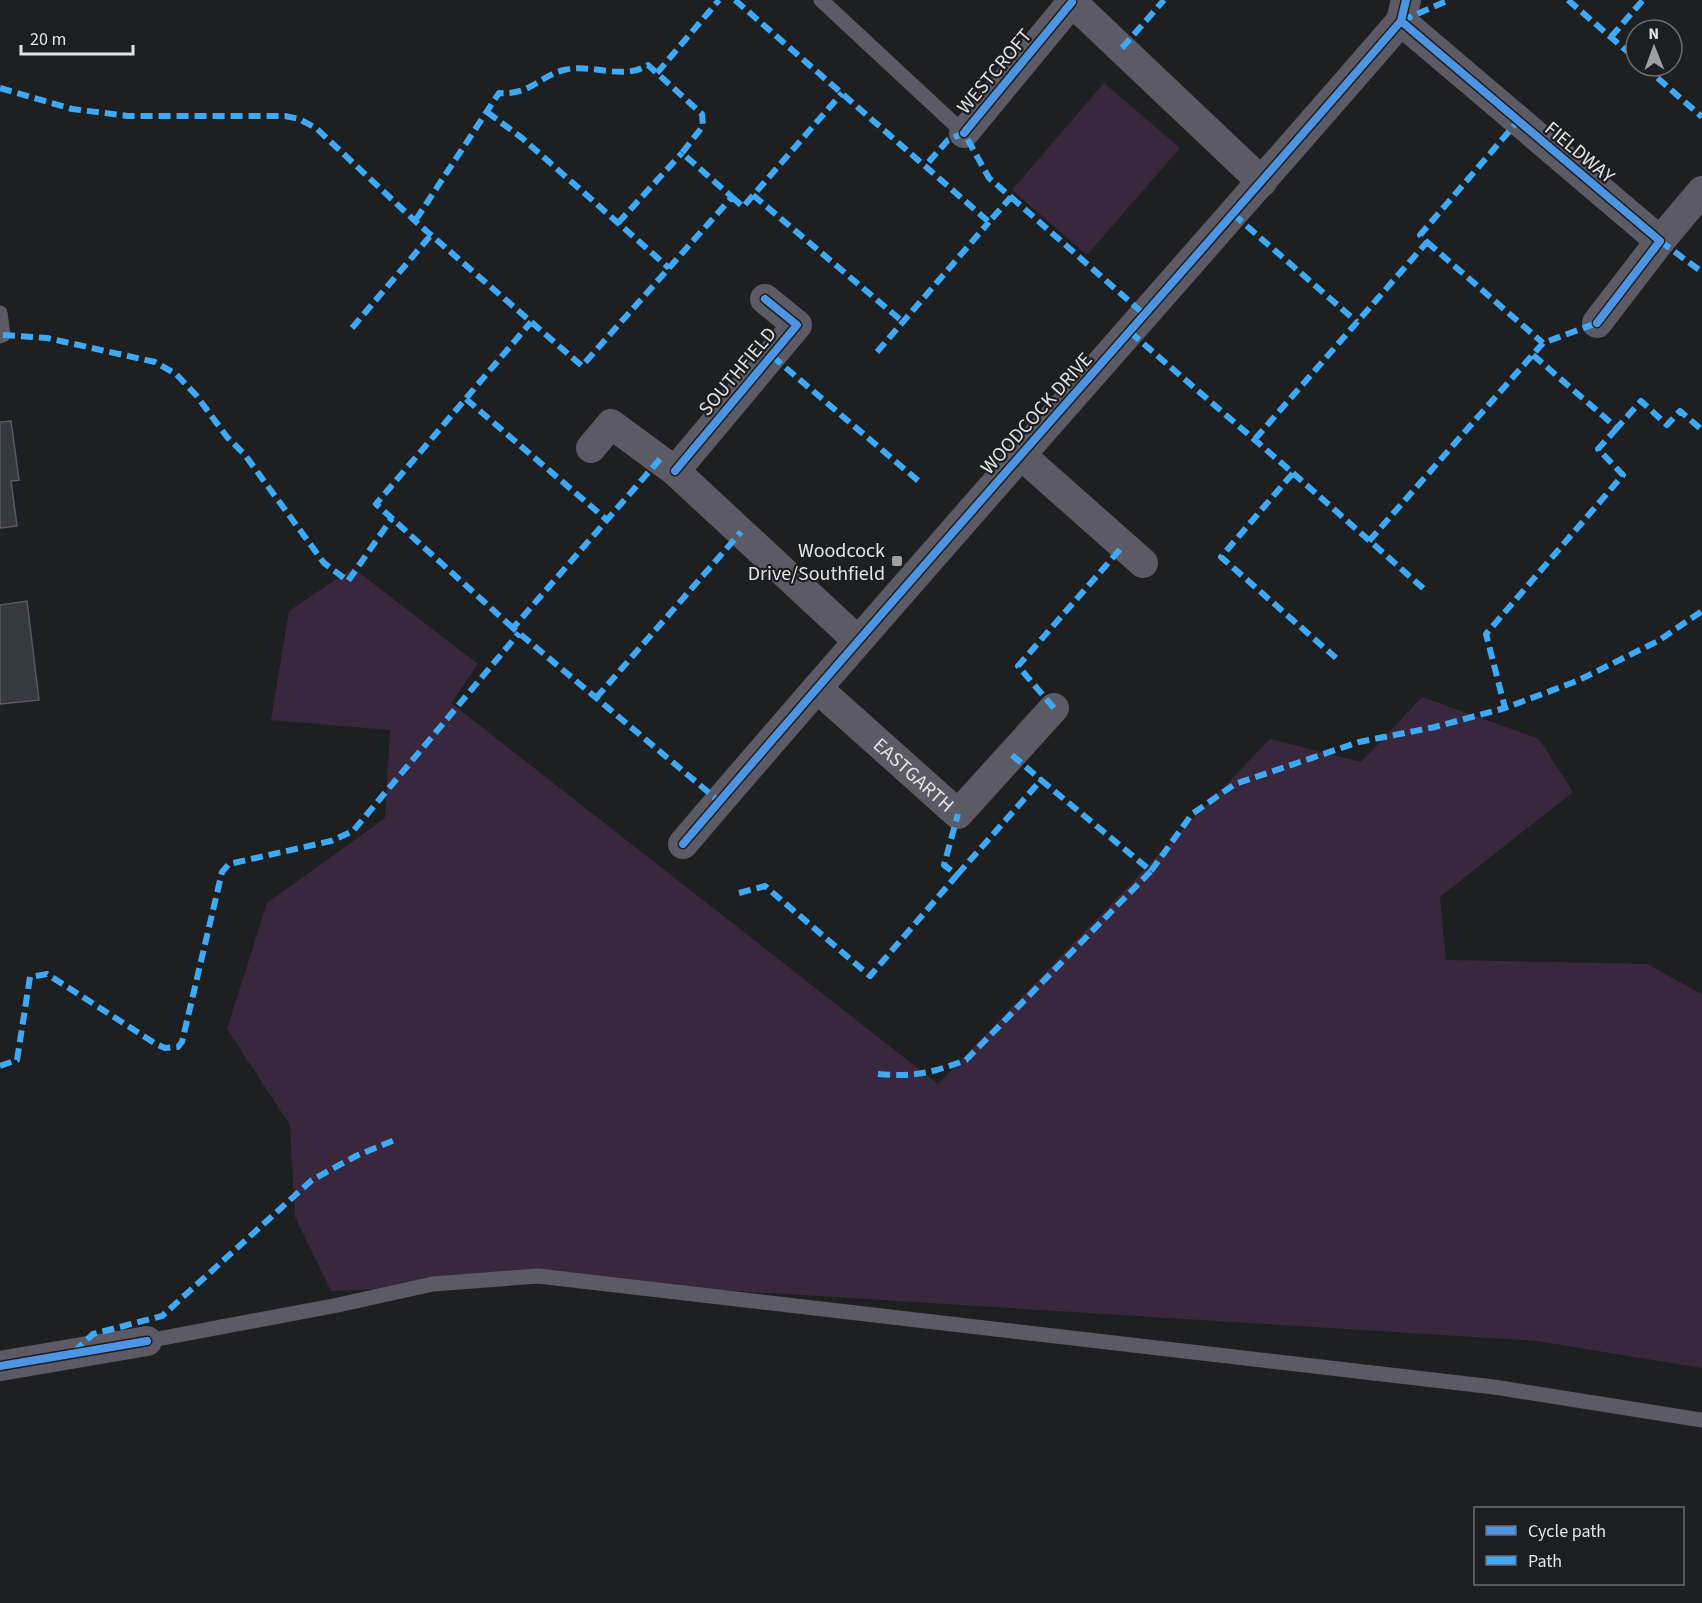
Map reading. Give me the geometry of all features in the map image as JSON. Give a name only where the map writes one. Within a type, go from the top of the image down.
[{"type":"street","name":"WESTCROFT","points":[[964,133],[1071,1],[1262,182]]},
{"type":"street","name":"WOODCOCK DRIVE","points":[[683,844],[857,640],[1262,182],[1404,10]]},
{"type":"street","name":"FIELDWAY","points":[[1404,10],[1660,241]]},
{"type":"street","points":[[1597,322],[1702,191]]},
{"type":"street","name":"SOUTHFIELD","points":[[675,471],[797,325],[765,298]]},
{"type":"street","points":[[591,448],[611,424],[675,471],[857,640]]},
{"type":"street","points":[[1022,455],[1143,563]]},
{"type":"street","name":"EASTGARTH","points":[[817,688],[958,814],[1054,708]]},
{"type":"street","points":[[0,1366],[147,1341]]},
{"type":"lane","points":[[821,0],[964,133]]},
{"type":"lane","points":[[0,313],[3,335],[0,336]]},
{"type":"lane","points":[[147,1341],[338,1305],[433,1284],[538,1276],[1483,1386],[1702,1420]]},
{"type":"shaded area","points":[[1104,83],[1180,148],[1087,255],[1012,190]]},
{"type":"shaded area","points":[[353,568],[478,664],[451,703],[938,1084],[1270,739],[1361,762],[1422,697],[1539,739],[1573,792],[1440,897],[1446,960],[1647,964],[1702,994],[1702,1368],[1537,1341],[578,1281],[331,1291],[295,1217],[290,1125],[227,1029],[267,903],[385,818],[390,730],[271,720],[289,611]]},
{"type":"building","points":[[11,421],[19,480],[11,481],[17,526],[0,528],[0,422]]},
{"type":"building","points":[[27,601],[39,700],[0,704],[0,605]]},
{"type":"marked path","points":[[657,73],[719,0]]},
{"type":"marked path","points":[[735,0],[989,222],[1011,197],[989,178],[964,133],[948,140],[925,166]]},
{"type":"marked path","points":[[1122,48],[1164,0]]},
{"type":"marked path","points":[[1401,21],[1449,0]]},
{"type":"marked path","points":[[1568,0],[1624,49]]},
{"type":"marked path","points":[[1611,37],[1643,0]]},
{"type":"marked path","points":[[0,88],[72,109],[128,116],[285,116],[299,119],[316,128],[415,221],[582,366],[732,197],[682,153],[703,126],[702,114],[648,65],[628,72],[575,68],[555,73],[519,91],[499,93],[415,221]]},
{"type":"marked path","points":[[1658,78],[1702,117]]},
{"type":"marked path","points":[[732,197],[743,207],[842,93]]},
{"type":"marked path","points":[[487,112],[522,138],[669,268]]},
{"type":"marked path","points":[[1255,439],[1427,242],[1420,235],[1518,121]]},
{"type":"marked path","points":[[618,223],[682,153]]},
{"type":"marked path","points":[[753,195],[903,322]]},
{"type":"marked path","points":[[1011,197],[1145,315]]},
{"type":"marked path","points":[[1233,214],[1357,322]]},
{"type":"marked path","points":[[877,352],[989,222]]},
{"type":"marked path","points":[[352,328],[431,235]]},
{"type":"marked path","points":[[1660,241],[1702,272]]},
{"type":"marked path","points":[[1427,242],[1543,343]]},
{"type":"marked path","points":[[513,628],[376,504],[531,322]]},
{"type":"marked path","points":[[1369,541],[1543,343],[1597,323]]},
{"type":"marked path","points":[[1130,332],[1293,473],[1221,557],[1336,658]]},
{"type":"marked path","points":[[3,335],[47,338],[155,362],[176,374],[196,395],[227,437],[245,455],[324,563],[348,581],[392,518]]},
{"type":"marked path","points":[[1533,355],[1617,428],[1641,401],[1667,425],[1680,411],[1702,430]]},
{"type":"marked path","points":[[772,356],[922,484]]},
{"type":"marked path","points":[[466,399],[607,520]]},
{"type":"marked path","points":[[1617,428],[1598,449],[1623,475],[1486,634],[1505,708],[1577,681],[1658,641],[1702,611]]},
{"type":"marked path","points":[[660,459],[513,628],[720,802]]},
{"type":"marked path","points":[[1293,473],[1424,589]]},
{"type":"marked path","points":[[596,698],[741,532]]},
{"type":"marked path","points":[[1054,708],[1018,666],[1123,546]]},
{"type":"marked path","points":[[0,1066],[17,1060],[30,977],[47,974],[156,1044],[165,1048],[178,1047],[182,1042],[222,872],[229,864],[331,841],[353,831],[519,633]]},
{"type":"marked path","points":[[1151,871],[1192,814],[1235,784],[1359,742],[1435,727],[1505,708]]},
{"type":"marked path","points":[[1012,755],[1041,780]]},
{"type":"marked path","points":[[878,1074],[924,1073],[966,1060],[1151,871],[1041,780],[957,875]]},
{"type":"marked path","points":[[739,893],[765,886],[870,976],[957,875],[944,865],[958,814]]},
{"type":"marked path","points":[[74,1352],[93,1334],[162,1316],[312,1180],[356,1156],[397,1139]]},
{"type":"cycle path","points":[[683,844],[861,637],[1401,21],[1406,0]]},
{"type":"cycle path","points":[[964,133],[1072,2]]},
{"type":"cycle path","points":[[1401,21],[1660,241],[1597,323]]},
{"type":"cycle path","points":[[675,471],[797,325],[765,299]]},
{"type":"cycle path","points":[[0,1366],[147,1341]]},
{"type":"place","name":"Woodcock Drive/Southfield","points":[[897,561]]}]
